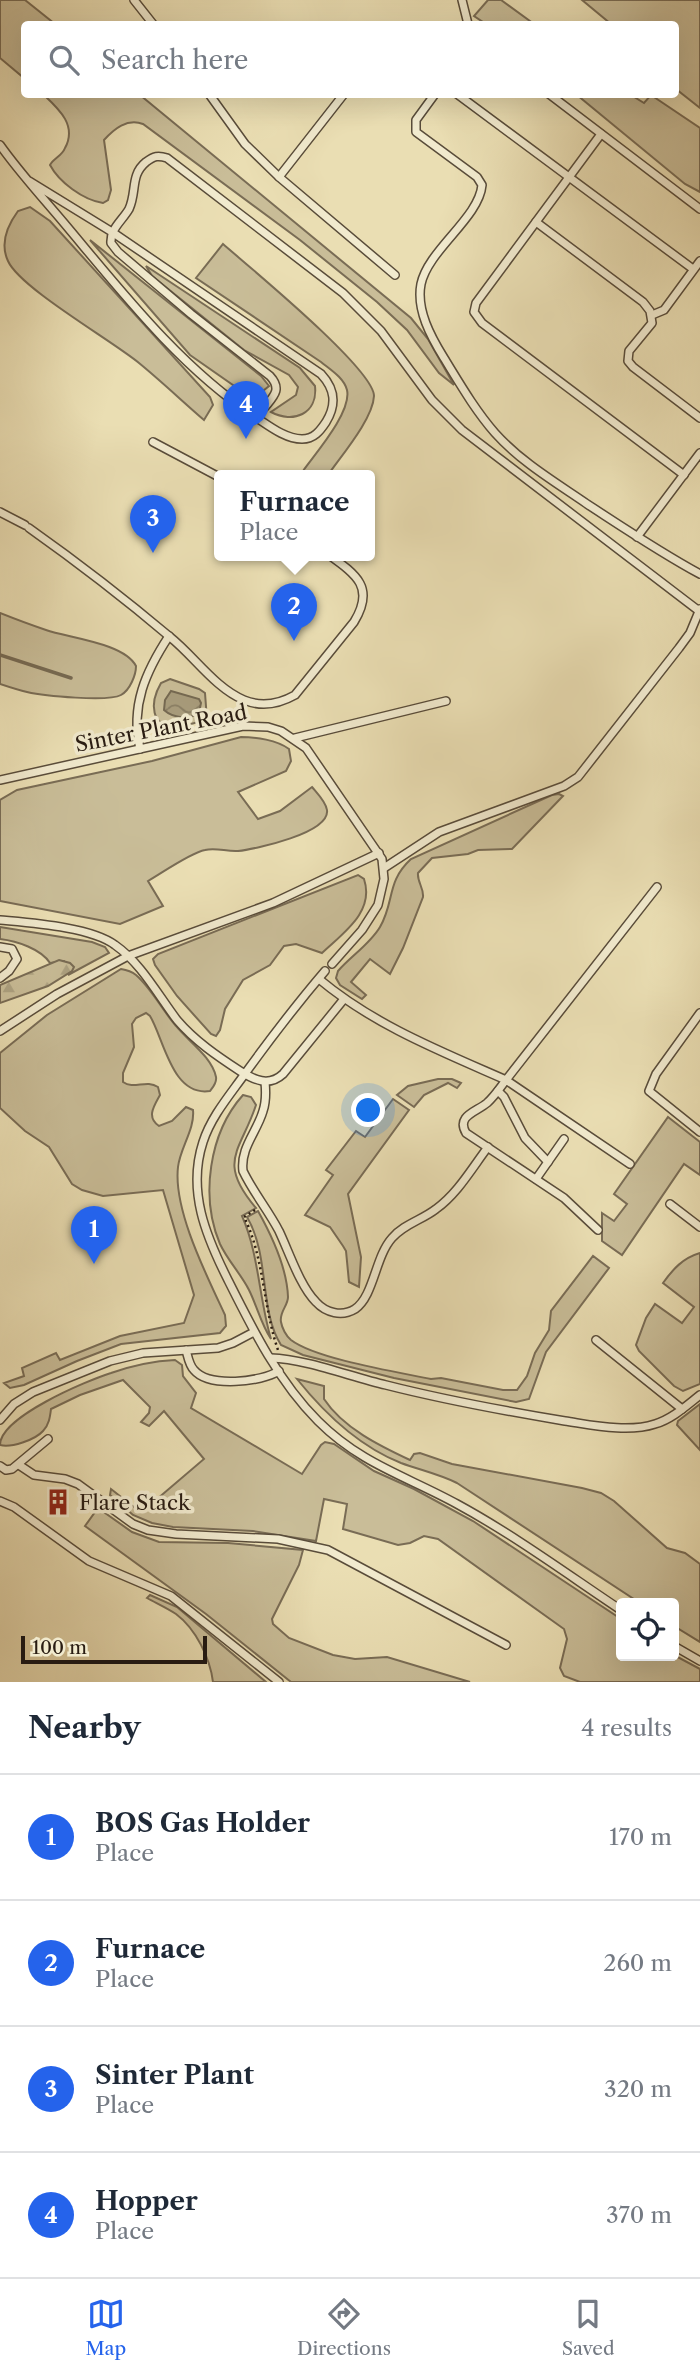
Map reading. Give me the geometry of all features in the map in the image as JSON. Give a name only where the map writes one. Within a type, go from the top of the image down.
[{"type":"lane","points":[[134,0],[151,21]]},
{"type":"lane","points":[[462,0],[467,21]]},
{"type":"lane","points":[[212,98],[251,150],[395,275]]},
{"type":"lane","points":[[279,177],[341,98]]},
{"type":"lane","points":[[432,98],[416,120],[416,132],[477,177],[482,185],[476,203],[422,279],[421,304],[431,337],[469,399],[496,435],[528,465],[637,537],[700,574]]},
{"type":"lane","points":[[462,98],[693,269]]},
{"type":"lane","points":[[554,98],[700,209]]},
{"type":"lane","points":[[601,134],[473,308],[476,318],[684,475]]},
{"type":"lane","points":[[0,145],[29,181],[156,330],[189,365],[219,391],[266,424],[293,438],[308,438],[319,431],[330,415],[334,398],[321,374],[112,232],[29,181]]},
{"type":"lane","points":[[265,407],[277,390],[274,381],[191,314],[111,243],[112,232],[130,206],[135,175],[151,158],[167,158],[344,293],[381,331],[432,400],[462,430],[699,610],[690,633],[578,777],[564,786],[439,832],[384,868]]},
{"type":"lane","points":[[536,222],[643,302],[652,315],[652,323],[629,351],[628,360],[633,367],[700,418]]},
{"type":"lane","points":[[652,315],[664,310],[700,261]]},
{"type":"lane","points":[[153,442],[214,474]]},
{"type":"lane","points":[[637,537],[700,453]]},
{"type":"lane","points":[[0,512],[27,526],[169,636],[236,696],[257,703],[284,702],[303,687],[362,610],[364,590],[360,581],[352,571],[338,561]]},
{"type":"lane","points":[[140,749],[136,731],[139,701],[152,667],[169,636]]},
{"type":"lane","points":[[295,738],[446,701]]},
{"type":"lane","name":"Sinter Plant Road","points":[[0,780],[243,726],[281,730],[295,738]]},
{"type":"lane","points":[[295,738],[306,748],[379,853],[384,868],[383,889],[378,905],[362,930],[332,964]]},
{"type":"lane","points":[[0,1031],[65,989],[128,956],[273,903],[379,853]]},
{"type":"lane","points":[[598,1230],[564,1198],[466,1133],[463,1122],[498,1091],[657,887]]},
{"type":"lane","points":[[0,920],[87,932],[116,945],[192,1035],[213,1054],[245,1074],[265,1082],[275,1081],[284,1074],[344,999]]},
{"type":"lane","points":[[0,947],[12,949],[17,958],[9,971],[0,978]]},
{"type":"lane","points":[[326,971],[289,1013],[221,1107],[203,1141],[199,1155],[197,1187],[202,1221],[209,1240],[254,1332],[279,1371],[316,1419],[352,1449],[386,1471],[456,1503],[491,1523],[616,1608]]},
{"type":"lane","points":[[319,979],[344,999],[396,1031],[506,1080],[630,1164]]},
{"type":"lane","points":[[700,1013],[656,1074],[649,1091],[700,1132]]},
{"type":"lane","points":[[265,1082],[264,1109],[244,1150],[242,1162],[247,1180],[264,1205],[314,1301],[334,1313],[356,1308],[365,1298],[381,1255],[390,1240],[400,1230],[436,1210],[450,1198],[488,1147]]},
{"type":"lane","points":[[498,1091],[504,1097],[525,1138],[548,1162]]},
{"type":"lane","points":[[536,1179],[564,1139]]},
{"type":"lane","points":[[670,1204],[700,1227]]},
{"type":"lane","points":[[0,1420],[14,1404],[33,1392],[99,1366],[136,1354],[224,1346],[254,1332]]},
{"type":"lane","points":[[596,1340],[682,1409]]},
{"type":"lane","points":[[186,1350],[192,1368],[208,1379],[239,1381],[270,1376],[279,1371]]},
{"type":"lane","points":[[271,1358],[466,1403],[581,1424],[646,1426],[664,1421],[700,1395]]},
{"type":"lane","points":[[0,1466],[9,1470],[19,1465],[48,1439]]},
{"type":"lane","points":[[19,1465],[34,1475],[78,1483],[133,1524],[148,1530],[278,1539],[328,1550],[506,1645]]},
{"type":"lane","points":[[0,1502],[14,1507],[89,1561],[171,1596],[279,1682]]},
{"type":"lane","points":[[679,1649],[700,1661]]},
{"type":"path","points":[[264,1205],[244,1217],[252,1232],[270,1326],[282,1359]]},
{"type":"green space","points":[[0,0],[25,0],[51,21],[21,21],[21,76],[0,58]]},
{"type":"green space","points":[[488,0],[501,0],[530,21],[482,21],[474,16]]},
{"type":"green space","points":[[582,0],[700,0],[700,108],[679,91],[679,21],[607,21]]},
{"type":"green space","points":[[47,98],[144,98],[411,318],[428,339],[454,385],[439,373],[407,330],[377,302],[300,240],[143,124],[126,124],[104,140],[111,190],[108,200],[103,203],[95,201],[72,189],[59,178],[50,165],[64,151],[68,140],[68,126],[61,113]]},
{"type":"green space","points":[[581,98],[636,98],[644,103],[648,98],[655,98],[700,128],[700,192],[685,184]]},
{"type":"green space","points":[[30,207],[50,221],[210,397],[213,405],[204,420],[139,363],[47,299],[16,272],[6,255],[6,235],[18,211]]},
{"type":"green space","points":[[90,240],[261,376],[269,386],[253,399],[190,355]]},
{"type":"green space","points":[[223,244],[333,342],[369,383],[374,396],[368,415],[356,437],[332,470],[304,470],[324,444],[344,410],[347,390],[343,382],[321,362],[196,278]]},
{"type":"green space","points":[[146,266],[300,368],[315,386],[315,396],[308,410],[288,417],[271,412],[296,395],[298,387],[289,375],[244,350],[152,276]]},
{"type":"green space","points":[[0,613],[120,652],[136,666],[132,682],[121,695],[103,698],[35,694],[0,684]]},
{"type":"green space","points":[[170,679],[205,693],[207,720],[183,726],[169,726],[157,719],[154,706],[157,690],[161,683]]},
{"type":"green space","points":[[241,737],[279,743],[289,749],[291,761],[286,771],[238,792],[258,819],[280,811],[312,787],[327,810],[325,818],[317,826],[305,833],[260,847],[238,851],[209,849],[192,855],[148,881],[163,906],[120,924],[0,901],[0,800],[17,790],[152,761]]},
{"type":"green space","points":[[559,794],[563,796],[512,849],[478,850],[468,854],[432,858],[418,873],[423,897],[390,974],[370,959],[351,982],[366,995],[362,999],[340,985],[336,978],[338,971],[380,927],[394,884],[403,867],[411,859]]},
{"type":"green space","points":[[358,875],[364,879],[366,891],[365,902],[355,921],[322,953],[296,944],[284,946],[270,965],[243,980],[225,1009],[216,1036],[211,1034],[177,996],[155,965],[153,959],[158,954]]},
{"type":"green space","points":[[0,927],[92,942],[105,947],[109,953],[68,975],[72,971],[64,961],[50,963],[28,946],[0,939]]},
{"type":"green space","points":[[59,960],[70,963],[74,967],[72,971],[48,986],[0,1003],[0,985]]},
{"type":"green space","points":[[121,969],[127,970],[142,981],[214,1070],[215,1083],[210,1091],[197,1090],[187,1085],[171,1064],[150,1016],[146,1013],[136,1018],[132,1024],[134,1047],[123,1073],[123,1082],[158,1087],[160,1095],[152,1115],[159,1126],[172,1121],[186,1107],[193,1110],[192,1124],[179,1160],[178,1184],[186,1222],[225,1315],[226,1326],[220,1333],[121,1344],[24,1385],[10,1388],[4,1383],[24,1376],[22,1368],[56,1353],[60,1360],[120,1336],[184,1323],[194,1295],[163,1190],[103,1196],[82,1190],[72,1184],[49,1147],[25,1131],[0,1108],[0,1053],[47,1015]]},
{"type":"green space","points":[[438,1079],[452,1079],[461,1083],[457,1088],[448,1083],[424,1095],[414,1107],[397,1095],[408,1086]]},
{"type":"green space","points":[[243,1095],[251,1097],[256,1105],[235,1156],[234,1167],[237,1179],[256,1208],[242,1216],[252,1246],[271,1339],[249,1290],[220,1244],[210,1206],[211,1166],[216,1146],[231,1110]]},
{"type":"green space","points":[[393,1099],[409,1110],[348,1194],[361,1257],[359,1287],[349,1282],[346,1251],[330,1227],[305,1215],[333,1175],[326,1170],[356,1131],[365,1137]]},
{"type":"green space","points":[[668,1117],[700,1142],[700,1175],[684,1164],[622,1255],[602,1241],[602,1213],[614,1221],[627,1204],[614,1194]]},
{"type":"green space","points":[[258,1211],[285,1274],[288,1297],[281,1318],[283,1329],[289,1338],[303,1347],[337,1359],[431,1379],[441,1378],[503,1390],[517,1390],[527,1376],[535,1353],[549,1330],[551,1311],[593,1256],[609,1268],[546,1352],[529,1399],[516,1402],[394,1378],[303,1355],[281,1345],[270,1316],[259,1249],[247,1217]]},
{"type":"green space","points":[[700,1253],[700,1384],[683,1391],[674,1386],[636,1345],[646,1318],[655,1304],[682,1323],[694,1307],[663,1283],[679,1265]]},
{"type":"green space","points":[[175,1360],[182,1365],[183,1376],[196,1393],[191,1408],[302,1474],[321,1445],[325,1442],[334,1444],[374,1471],[473,1521],[616,1616],[616,1661],[679,1661],[679,1658],[700,1669],[700,1682],[580,1682],[564,1676],[560,1668],[567,1639],[564,1629],[438,1539],[424,1536],[398,1545],[343,1529],[347,1504],[324,1499],[316,1541],[253,1531],[173,1527],[152,1523],[133,1515],[110,1495],[111,1489],[139,1511],[143,1511],[204,1459],[164,1411],[149,1426],[141,1422],[149,1413],[150,1407],[123,1380],[80,1395],[51,1409],[47,1426],[29,1440],[0,1445],[4,1434],[14,1423],[46,1401],[99,1377],[150,1363]]},
{"type":"green space","points":[[297,1379],[324,1386],[324,1399],[341,1419],[375,1442],[410,1460],[414,1454],[420,1453],[452,1464],[582,1488],[601,1493],[614,1501],[667,1548],[685,1553],[700,1564],[700,1642],[679,1629],[679,1598],[632,1598],[457,1483],[401,1463],[371,1448],[343,1428]]},
{"type":"green space","points":[[700,1404],[700,1450],[677,1425],[678,1421]]},
{"type":"green space","points":[[98,1508],[132,1532],[159,1542],[228,1543],[303,1550],[299,1565],[272,1619],[273,1624],[289,1638],[333,1655],[355,1659],[387,1657],[470,1682],[291,1682],[206,1614],[85,1526]]},
{"type":"green space","points":[[150,1595],[177,1607],[266,1682],[213,1682],[209,1663],[196,1636],[176,1614],[147,1598]]},
{"type":"water","points":[[171,691],[199,699],[199,713],[191,717],[181,717],[164,710],[165,700]]},
{"type":"waterway","points":[[0,655],[71,678]]},
{"type":"place","name":"Hopper","points":[[246,439]]},
{"type":"place","name":"Sinter Plant","points":[[153,553]]},
{"type":"place","name":"Furnace","points":[[294,641]]},
{"type":"place","name":"BOS Gas Holder","points":[[94,1264]]},
{"type":"place","name":"Flare Stack","points":[[58,1502]]}]
